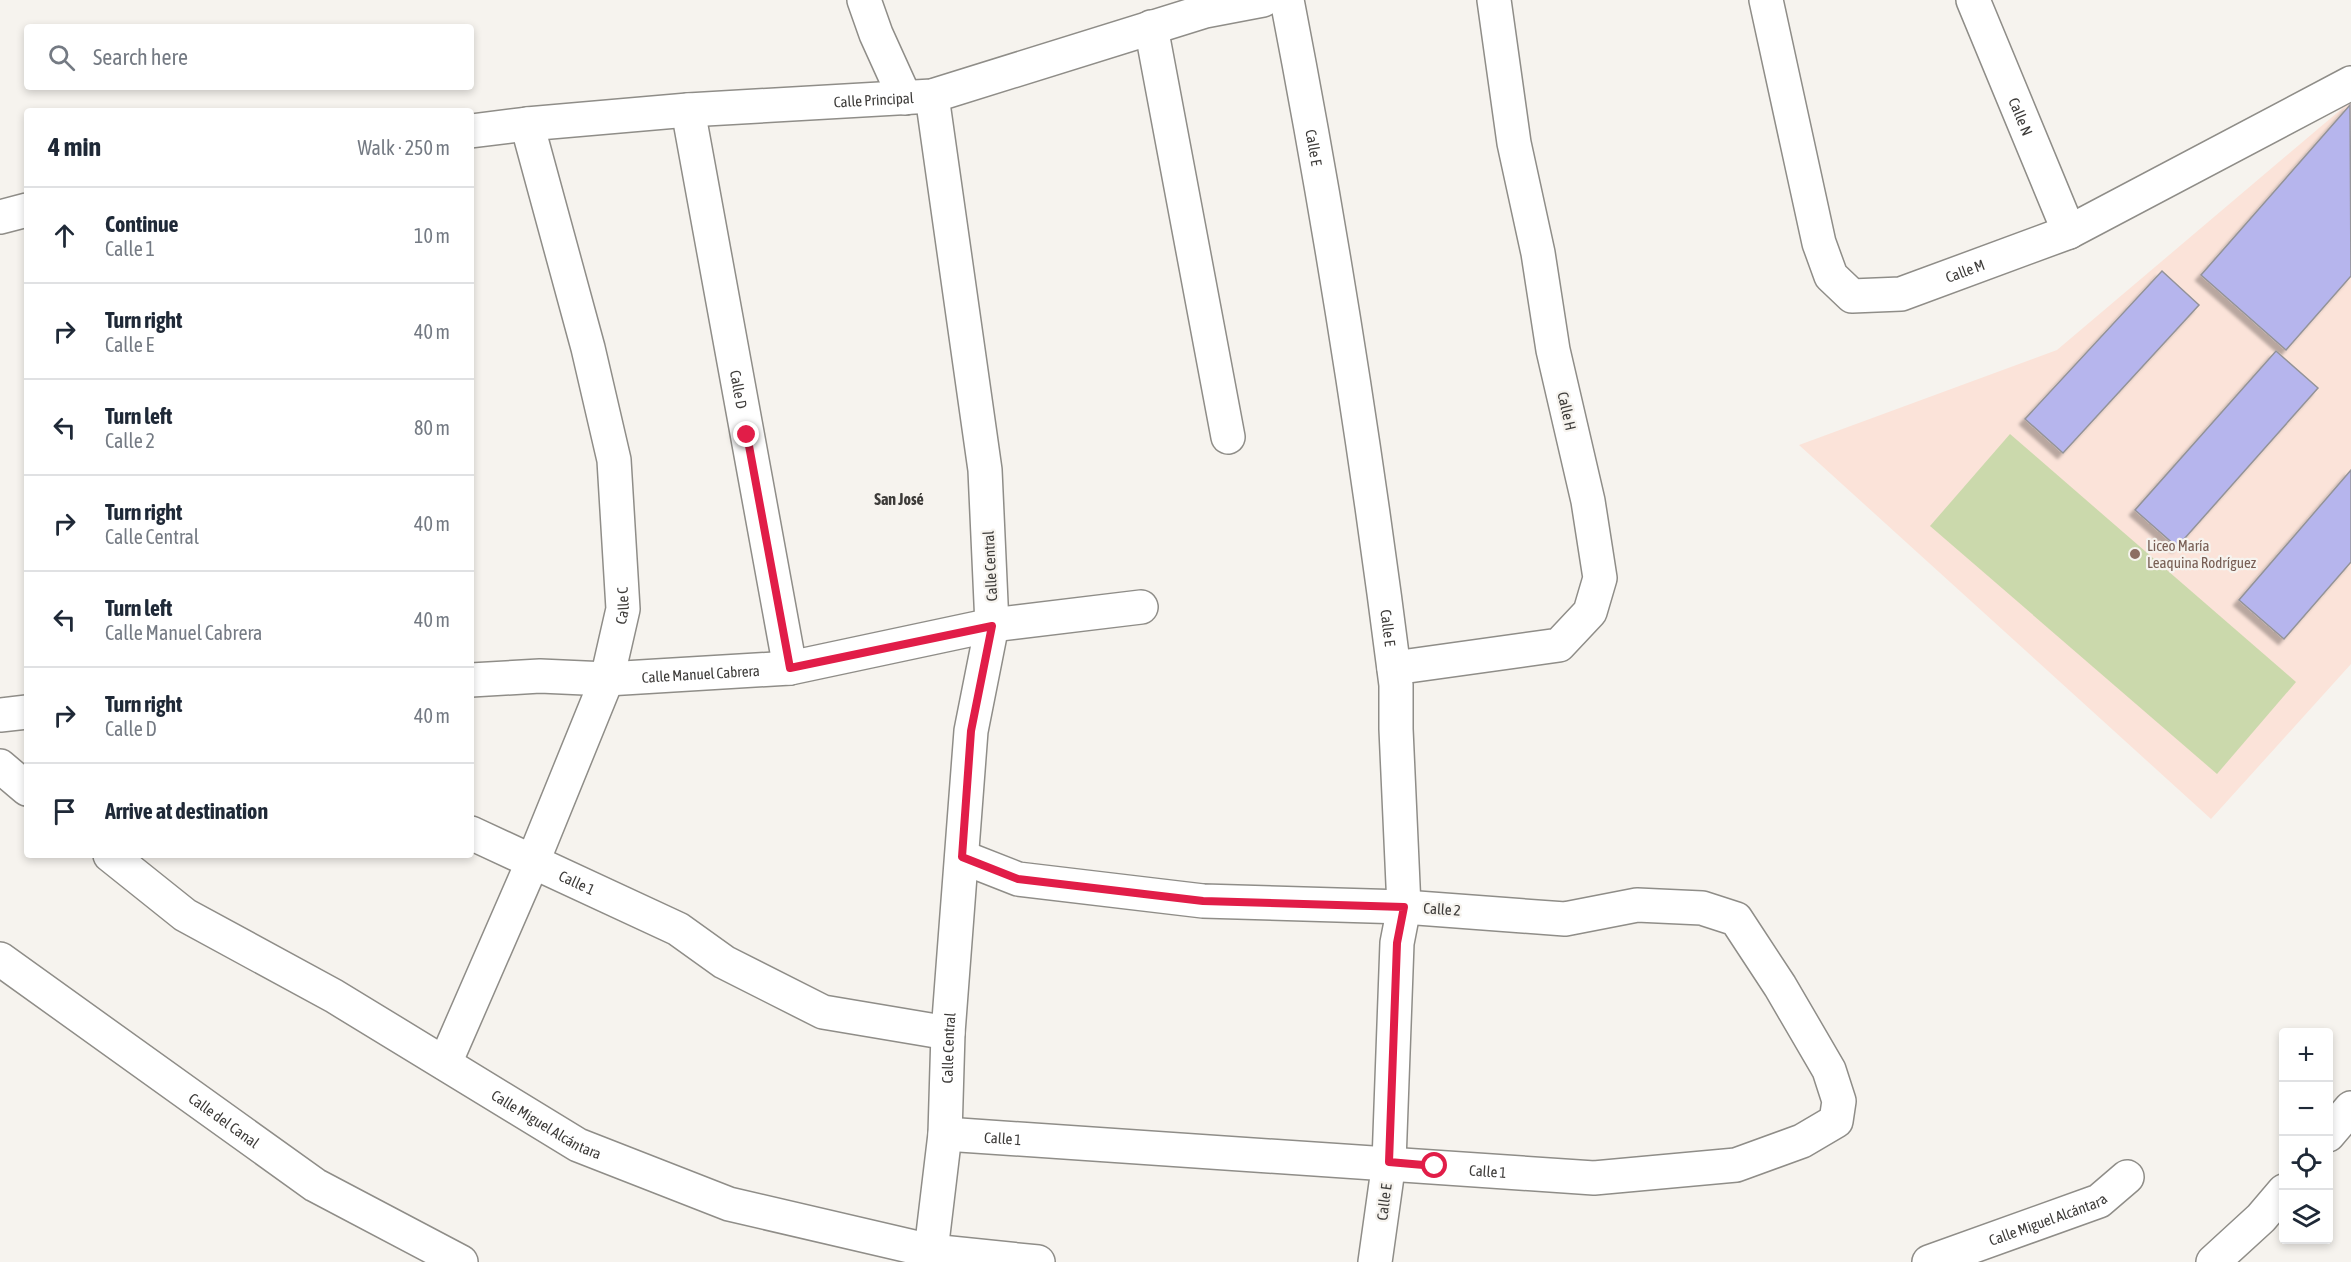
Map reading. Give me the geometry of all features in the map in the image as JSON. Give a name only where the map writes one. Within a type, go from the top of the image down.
[{"type":"street","name":"Calle Central","points":[[864,0],[876,34],[919,97],[985,470],[992,626],[971,731],[948,1033],[945,1134],[931,1251]]},
{"type":"street","name":"Calle Principal","points":[[474,131],[688,110],[919,97],[1204,11],[1263,0]]},
{"type":"street","name":"Calle E","points":[[1287,0],[1327,212],[1355,385],[1394,668],[1404,907],[1397,943],[1389,1162],[1375,1262]]},
{"type":"street","name":"Calle H","points":[[1394,668],[1559,645],[1590,612],[1600,578],[1588,501],[1553,350],[1538,253],[1514,144],[1494,0]]},
{"type":"street","name":"Calle M","points":[[1766,0],[1819,243],[1831,276],[1852,296],[1901,294],[2068,232],[2351,83]]},
{"type":"street","name":"Calle N","points":[[1973,0],[2068,232]]},
{"type":"street","points":[[1151,27],[1228,437]]},
{"type":"street","name":"Calle D","points":[[688,110],[790,668]]},
{"type":"street","name":"Calle C","points":[[445,1063],[533,861],[606,680],[623,609],[614,460],[588,348],[526,124]]},
{"type":"street","points":[[0,217],[24,211]]},
{"type":"street","name":"Calle Manuel Cabrera","points":[[474,680],[540,676],[606,680],[790,668],[992,626],[1141,607]]},
{"type":"street","points":[[0,715],[24,712]]},
{"type":"street","points":[[0,766],[24,786]]},
{"type":"street","name":"Calle 1","points":[[474,834],[678,929],[724,962],[823,1012],[948,1033]]},
{"type":"street","name":"Calle 2","points":[[962,857],[1018,879],[1203,901],[1404,907],[1565,919],[1637,904],[1702,908],[1736,919],[1780,986]]},
{"type":"street","name":"Calle Miguel Alcántara","points":[[114,858],[185,915],[334,996],[578,1145],[718,1199],[931,1251],[1038,1262]]},
{"type":"street","name":"Calle del Canal","points":[[0,959],[315,1185],[461,1262]]},
{"type":"street","name":"Calle 1","points":[[945,1134],[1389,1162],[1594,1178],[1736,1165],[1802,1141],[1836,1121],[1839,1101],[1829,1070],[1780,986]]},
{"type":"street","points":[[2333,1129],[2351,1108]]},
{"type":"street","name":"Calle Miguel Alcántara","points":[[1929,1262],[2099,1201],[2127,1177]]},
{"type":"street","points":[[2213,1262],[2261,1218],[2279,1196]]},
{"type":"shaded area","name":"Liceo María Leaquina Rodríguez","points":[[2351,101],[2351,664],[2211,819],[1799,445],[2057,350]]},
{"type":"green space","points":[[2010,434],[2296,682],[2217,774],[1930,526]]},
{"type":"building","points":[[2350,105],[2351,276],[2286,350],[2201,275]]},
{"type":"building","points":[[2162,271],[2199,305],[2063,453],[2025,419]]},
{"type":"building","points":[[2276,351],[2318,388],[2177,547],[2135,510]]},
{"type":"building","points":[[2351,470],[2351,562],[2284,639],[2239,600]]},
{"type":"place","name":"Liceo María Leaquina Rodríguez","points":[[2135,554]]},
{"type":"district","name":"San José","points":[[899,499]]},
{"type":"route","points":[[747,435],[790,668],[992,626],[971,731],[962,857],[1018,879],[1203,901],[1404,907],[1397,943],[1389,1162],[1435,1166]]}]
